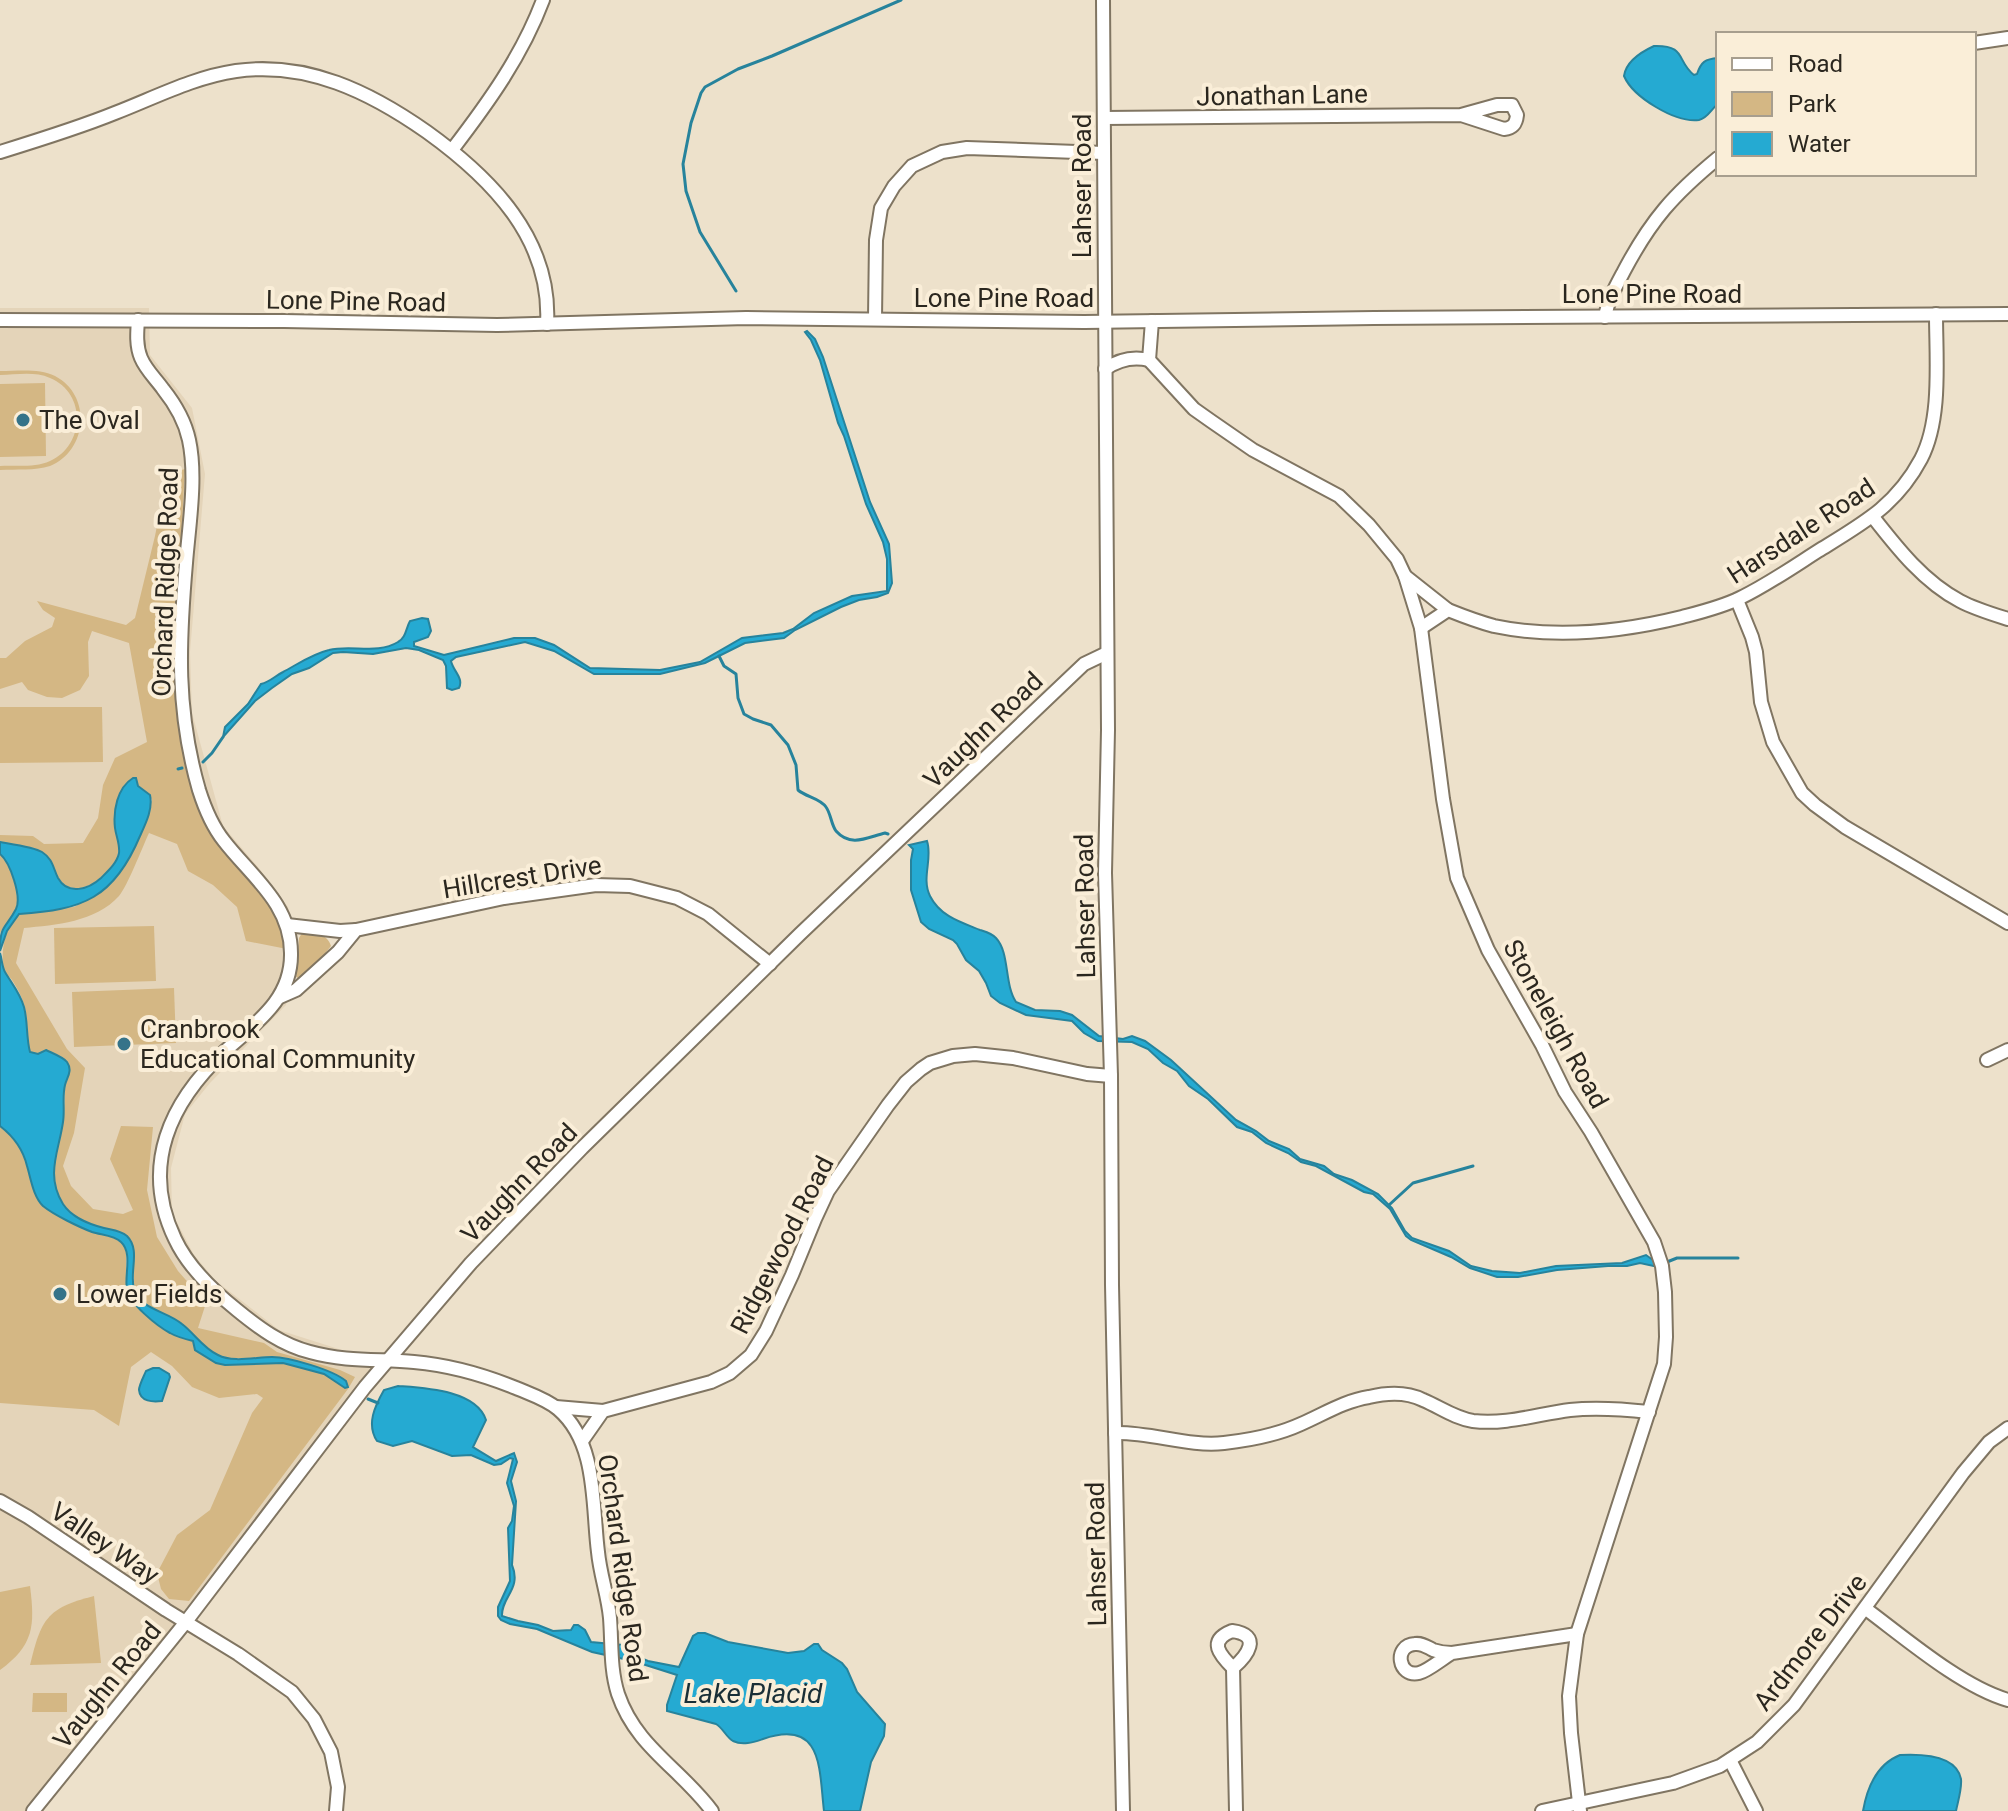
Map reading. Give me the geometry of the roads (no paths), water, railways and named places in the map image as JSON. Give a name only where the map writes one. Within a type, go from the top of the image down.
[{"type":"street","points":[[452,150],[519,55],[543,0]]},
{"type":"street","name":"Lahser Road","points":[[1103,0],[1107,653],[1105,873],[1123,1811]]},
{"type":"street","points":[[1976,43],[2008,38]]},
{"type":"street","points":[[0,152],[81,126],[197,81],[235,71],[267,69],[300,72],[349,86],[392,109],[452,150],[493,187],[525,231],[545,286],[547,324]]},
{"type":"street","name":"Jonathan Lane","points":[[1104,118],[1461,115]]},
{"type":"street","points":[[875,319],[878,223],[887,197],[912,166],[942,152],[967,148],[1104,153]]},
{"type":"street","points":[[1605,317],[1611,294],[1652,223],[1675,195],[1716,160]]},
{"type":"street","name":"Harsdale Road","points":[[1405,576],[1448,610],[1491,625],[1530,632],[1583,633],[1643,626],[1737,600],[1873,517],[1898,494],[1912,474],[1923,456],[1935,401],[1936,314]]},
{"type":"street","name":"Lone Pine Road","points":[[0,320],[547,324],[746,318],[1152,321],[2008,314]]},
{"type":"street","name":"Orchard Ridge Road","points":[[138,320],[141,359],[175,405],[186,429],[190,449],[191,481],[180,660],[183,712],[194,769],[211,820],[227,846],[279,907],[291,944],[289,975],[280,997],[205,1071],[178,1108],[166,1135],[161,1158],[160,1182],[165,1213],[181,1251],[200,1276],[222,1298],[291,1346],[357,1361],[419,1363],[484,1377],[556,1407],[582,1441],[591,1481],[618,1694],[637,1732],[712,1811]]},
{"type":"street","points":[[1105,369],[1121,361],[1136,358],[1149,360],[1152,321]]},
{"type":"street","name":"Stoneleigh Road","points":[[1149,360],[1194,409],[1253,450],[1339,496],[1369,525],[1397,559],[1421,628],[1443,799],[1457,878],[1488,950],[1565,1092],[1654,1242],[1662,1266],[1665,1292],[1664,1364],[1577,1634],[1569,1696],[1579,1807]]},
{"type":"street","points":[[1873,517],[1913,565],[1938,587],[1963,603],[2008,619]]},
{"type":"street","points":[[1737,600],[1756,652],[1761,702],[1773,742],[1802,793],[1845,827],[2008,923]]},
{"type":"street","points":[[1421,628],[1448,610]]},
{"type":"street","name":"Vaughn Road","points":[[33,1811],[185,1623],[386,1361],[507,1224],[770,964],[1084,664],[1107,653]]},
{"type":"street","name":"Hillcrest Drive","points":[[287,925],[356,930],[504,898],[596,885],[620,885],[663,893],[692,905],[721,923],[770,964]]},
{"type":"street","points":[[280,997],[296,990],[338,952],[356,930]]},
{"type":"street","points":[[1987,1060],[2008,1050]]},
{"type":"street","name":"Ridgewood Road","points":[[556,1407],[603,1411],[711,1382],[730,1373],[751,1355],[792,1275],[828,1191],[906,1082],[930,1063],[975,1054],[1111,1076]]},
{"type":"street","points":[[1115,1433],[1221,1444],[1278,1433],[1345,1402],[1402,1394],[1421,1398],[1457,1418],[1475,1421],[1516,1420],[1608,1407],[1649,1412]]},
{"type":"street","points":[[582,1441],[603,1411]]},
{"type":"street","name":"Ardmore Drive","points":[[1542,1811],[1579,1807],[1673,1783],[1730,1760],[1757,1742],[1794,1705],[1963,1473],[1989,1442],[2008,1428]]},
{"type":"street","name":"Valley Way","points":[[0,1501],[292,1692],[314,1719],[331,1752],[338,1787],[336,1811]]},
{"type":"street","points":[[1866,1609],[1958,1675],[2008,1700]]},
{"type":"street","points":[[1452,1653],[1577,1634]]},
{"type":"street","points":[[1233,1668],[1236,1811]]},
{"type":"street","points":[[1730,1760],[1757,1810]]},
{"type":"water","points":[[1654,46],[1672,48],[1694,75],[1704,62],[1716,58],[1716,106],[1705,117],[1689,120],[1667,113],[1645,100],[1624,76],[1631,61]]},
{"type":"water","points":[[807,331],[815,339],[823,357],[870,502],[889,544],[892,583],[888,593],[841,607],[784,638],[745,643],[705,663],[660,674],[594,674],[554,651],[525,642],[456,657],[451,661],[460,684],[459,688],[452,690],[447,688],[443,660],[419,650],[406,648],[373,654],[333,653],[272,688],[255,701],[223,737],[225,727],[248,704],[261,684],[323,652],[337,648],[390,646],[403,638],[410,621],[422,618],[428,619],[431,631],[428,637],[414,642],[414,646],[444,655],[514,638],[535,638],[554,645],[590,668],[660,670],[700,662],[742,638],[783,633],[814,613],[852,596],[887,591],[887,559],[883,542],[866,504],[820,360]]},
{"type":"water","points":[[133,778],[150,795],[151,805],[130,857],[119,874],[94,897],[79,904],[19,914],[7,931],[0,951],[2,931],[16,909],[17,896],[8,864],[0,854],[0,842],[42,852],[67,887],[79,889],[91,885],[106,873],[118,857],[116,807],[123,788]]},
{"type":"water","points":[[927,841],[930,896],[939,909],[951,918],[996,938],[1003,952],[1016,1002],[1035,1010],[1072,1015],[1099,1036],[1123,1039],[1132,1036],[1145,1041],[1171,1060],[1236,1120],[1269,1141],[1289,1149],[1300,1159],[1324,1166],[1334,1174],[1378,1194],[1392,1208],[1412,1238],[1449,1251],[1471,1266],[1492,1271],[1520,1273],[1556,1266],[1622,1263],[1646,1255],[1658,1267],[1640,1263],[1557,1270],[1518,1277],[1497,1277],[1470,1268],[1411,1240],[1390,1209],[1373,1194],[1316,1166],[1301,1162],[1252,1132],[1237,1127],[1208,1099],[1189,1086],[1177,1071],[1148,1049],[1132,1042],[1098,1041],[1072,1021],[1026,1015],[1000,1003],[991,996],[979,971],[966,960],[957,944],[921,922],[911,890],[913,849],[909,845]]},
{"type":"water","points":[[0,953],[4,970],[24,1007],[30,1052],[38,1054],[46,1050],[63,1058],[69,1065],[54,1173],[58,1193],[67,1209],[87,1222],[127,1236],[134,1254],[133,1282],[137,1296],[148,1306],[182,1324],[213,1352],[231,1359],[272,1357],[299,1362],[340,1377],[348,1387],[324,1374],[283,1363],[216,1363],[195,1350],[193,1341],[175,1336],[158,1325],[133,1302],[126,1284],[127,1252],[121,1242],[74,1224],[43,1206],[20,1149],[0,1126]]},
{"type":"water","points":[[159,1368],[170,1377],[162,1401],[148,1400],[140,1394],[146,1371]]},
{"type":"water","name":"Lake Placid","points":[[398,1386],[448,1392],[472,1402],[486,1420],[473,1447],[496,1461],[514,1453],[517,1462],[511,1481],[516,1501],[512,1565],[515,1580],[502,1616],[553,1631],[571,1630],[578,1625],[585,1630],[591,1642],[623,1645],[648,1661],[679,1667],[693,1636],[698,1633],[788,1653],[804,1651],[818,1644],[842,1663],[857,1692],[885,1724],[884,1736],[871,1762],[860,1811],[824,1811],[819,1765],[808,1742],[798,1736],[783,1734],[745,1743],[733,1741],[716,1724],[667,1711],[677,1675],[592,1652],[537,1629],[501,1620],[498,1607],[510,1581],[508,1528],[514,1506],[507,1483],[513,1459],[494,1465],[471,1455],[452,1456],[412,1441],[393,1446],[377,1441],[372,1428],[375,1409],[384,1390]]},
{"type":"water","points":[[1900,1755],[1936,1757],[1958,1771],[1961,1779],[1956,1811],[1863,1811],[1874,1778],[1885,1764]]},
{"type":"waterway","points":[[736,291],[700,232],[686,191],[683,164],[701,93],[705,87],[738,69],[901,0]]},
{"type":"waterway","points":[[719,656],[724,666],[736,674],[738,698],[744,714],[771,725],[788,745],[796,765],[798,790],[823,804],[836,831],[854,840],[888,834]]},
{"type":"waterway","points":[[203,762],[223,737]]},
{"type":"waterway","points":[[178,769],[182,768]]},
{"type":"waterway","points":[[1389,1205],[1413,1183],[1473,1166]]},
{"type":"waterway","points":[[1667,1262],[1677,1258],[1738,1258]]},
{"type":"waterway","points":[[368,1399],[378,1403]]},
{"type":"place","name":"The Oval","points":[[23,420]]},
{"type":"place","name":"Cranbrook Educational Community","points":[[124,1044]]},
{"type":"place","name":"Lower Fields","points":[[60,1294]]}]
